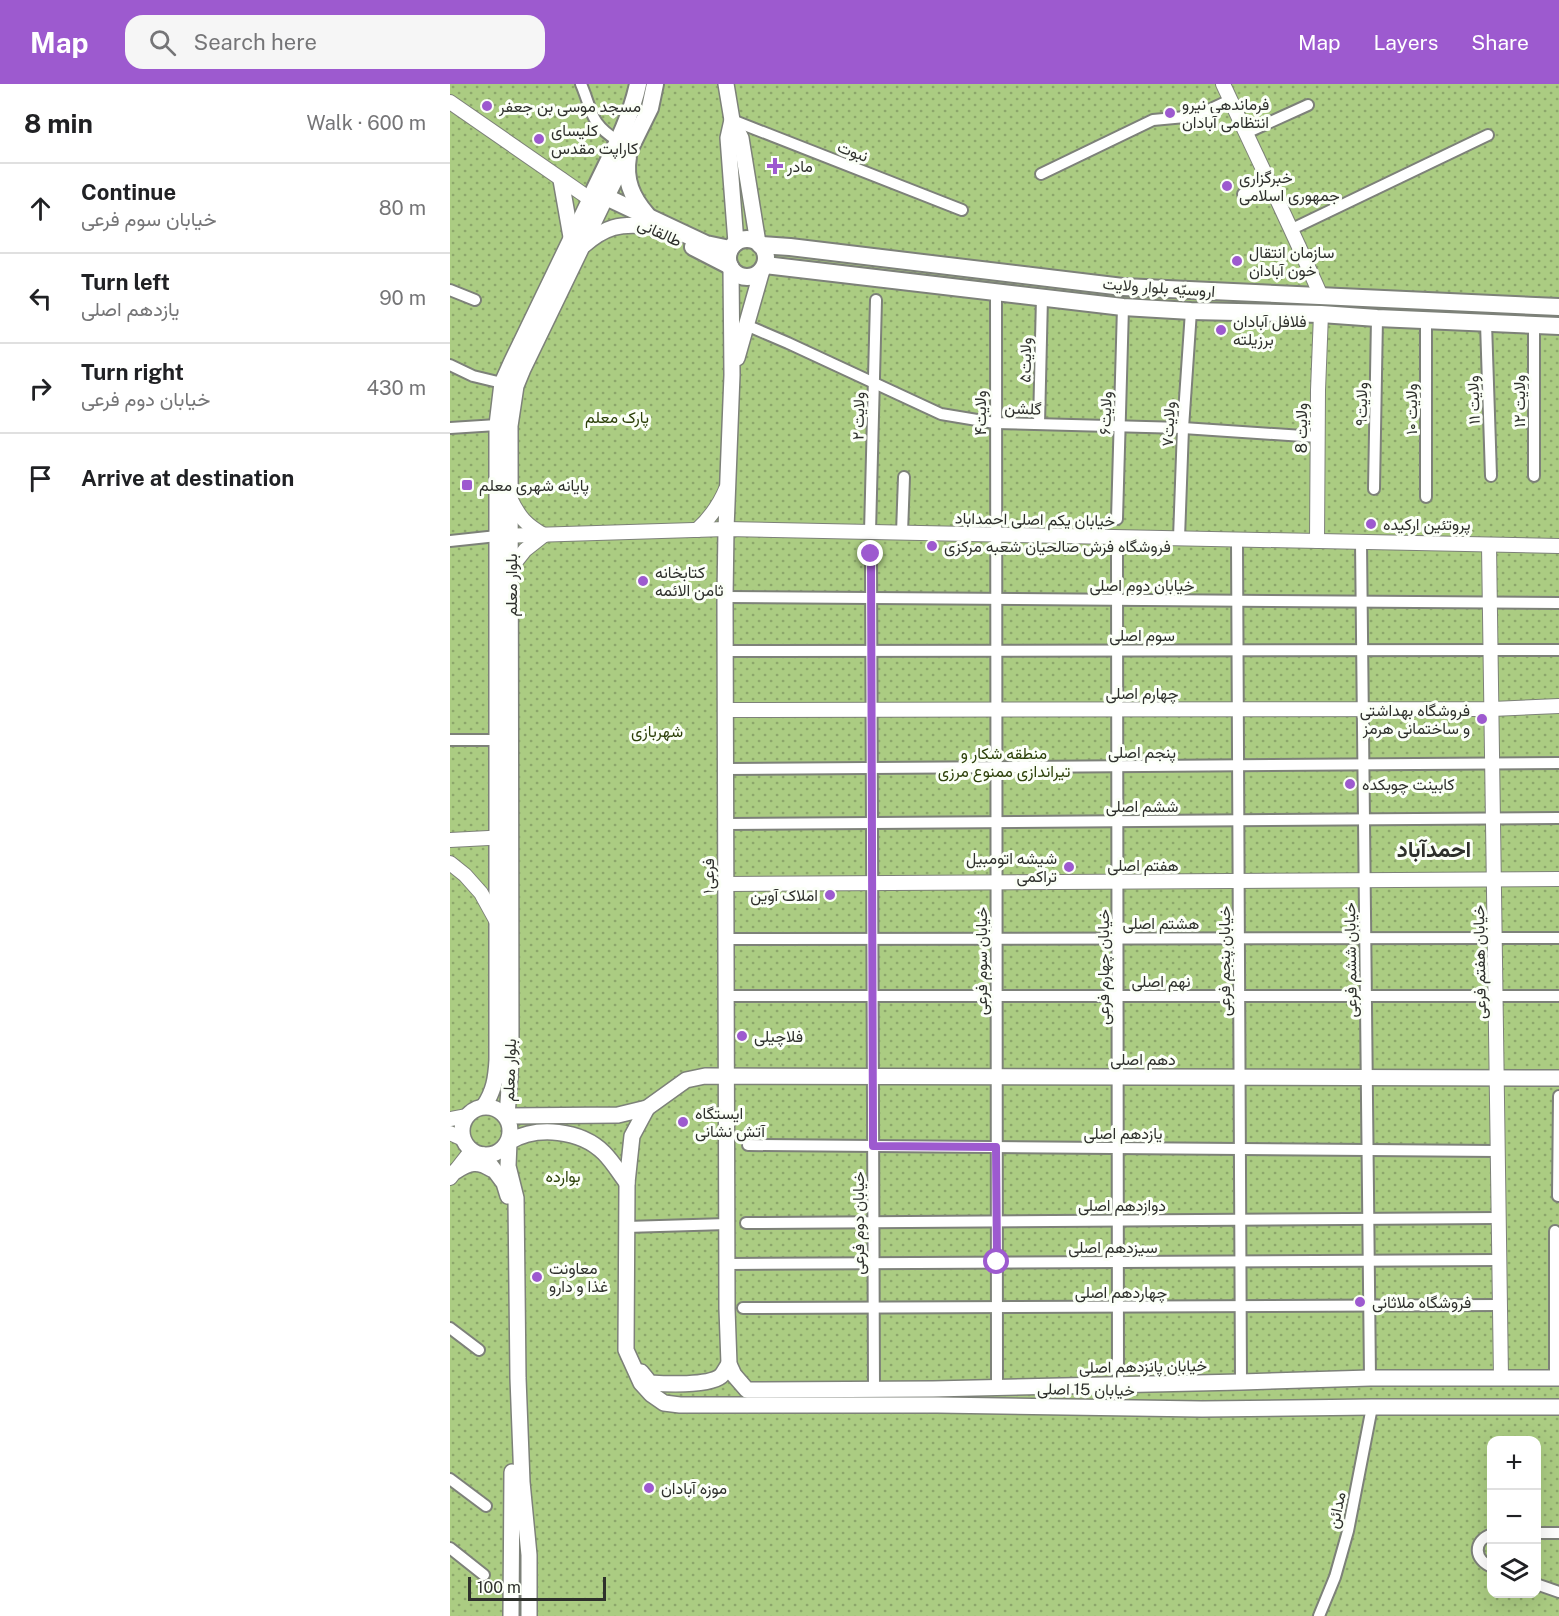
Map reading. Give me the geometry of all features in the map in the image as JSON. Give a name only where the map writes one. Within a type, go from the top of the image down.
[{"type":"main road","name":"بلوار معلم","points":[[624,144],[638,84]]},
{"type":"main road","name":"بلوار معلم","points":[[507,1116],[511,1060],[504,837],[497,740],[504,536],[497,425],[502,383],[577,242],[624,144],[650,108],[655,84]]},
{"type":"main road","points":[[726,84],[732,120],[741,138],[759,244],[765,254],[732,375]]},
{"type":"main road","points":[[732,120],[728,138],[732,257],[732,375]]},
{"type":"main road","points":[[561,180],[577,242],[611,227],[648,222],[629,186],[624,144]]},
{"type":"main road","name":"طالقانی","points":[[598,198],[648,222],[706,244],[732,257]]},
{"type":"main road","points":[[732,257],[745,240],[759,244]]},
{"type":"main road","name":"بلوار معلم","points":[[484,1106],[495,1084],[497,1060],[497,922],[504,837],[510,569],[504,536],[510,498],[510,426],[516,387],[577,242]]},
{"type":"main road","name":"اروسیّه بلوار ولایت","points":[[759,244],[1123,287],[1553,307]]},
{"type":"main road","points":[[732,257],[740,276],[752,277],[763,268]]},
{"type":"main road","name":"اروسیّه بلوار ولایت","points":[[763,268],[996,291],[1123,307],[1322,314],[1546,326]]},
{"type":"main road","points":[[1123,287],[1126,297],[1123,307]]},
{"type":"main road","points":[[1146,307],[1143,297],[1148,288]]},
{"type":"main road","points":[[1507,324],[1512,315],[1509,304]]},
{"type":"main road","points":[[1546,326],[1541,315],[1543,310],[1553,307]]},
{"type":"main road","name":"فرعی۱","points":[[732,375],[725,597],[727,1264],[732,1370]]},
{"type":"main road","name":"دهم اصلی","points":[[647,1108],[686,1080],[705,1076],[1559,1078]]},
{"type":"main road","points":[[511,1616],[512,1503],[508,1198],[504,1183],[467,1145],[462,1132],[467,1116],[477,1108],[484,1106],[500,1110],[507,1116],[510,1124],[508,1166],[516,1197],[522,1482],[529,1555],[529,1616]]},
{"type":"main road","points":[[507,1116],[618,1115],[647,1108]]},
{"type":"main road","name":"خیابان 15 اصلی","points":[[647,1108],[632,1136],[627,1183],[626,1350],[640,1383],[664,1403],[680,1405],[938,1405],[1202,1409],[1559,1407]]},
{"type":"main road","points":[[467,1145],[495,1154],[509,1142],[524,1135],[540,1132],[577,1136],[592,1143],[605,1154],[627,1183]]},
{"type":"main road","points":[[453,1174],[476,1162],[485,1165],[498,1175]]},
{"type":"main road","points":[[632,1364],[650,1383],[711,1382],[732,1370]]},
{"type":"main road","name":"خیابان پانزدهم اصلی","points":[[732,1370],[747,1390],[1118,1385],[1370,1378],[1557,1378]]},
{"type":"main road","points":[[1198,1383],[1196,1396],[1202,1409]]},
{"type":"street","points":[[581,84],[596,123],[605,133],[624,144]]},
{"type":"street","points":[[1223,84],[1322,296]]},
{"type":"street","points":[[1041,174],[1153,120],[1196,116],[1230,100]]},
{"type":"street","points":[[450,102],[561,180],[598,198]]},
{"type":"street","points":[[1246,133],[1308,105]]},
{"type":"street","name":"نبوت","points":[[732,120],[962,210]]},
{"type":"street","points":[[1292,229],[1488,135]]},
{"type":"street","points":[[1243,194],[1251,194],[1270,185]]},
{"type":"street","points":[[450,290],[476,300]]},
{"type":"street","name":"ولایت۴","points":[[995,535],[996,291]]},
{"type":"street","name":"ولایت۵","points":[[1039,424],[1042,297]]},
{"type":"street","name":"ولایت ۲","points":[[870,532],[876,300]]},
{"type":"street","name":"ولایت۶","points":[[1117,519],[1123,307]]},
{"type":"street","name":"ولایت۷","points":[[1179,538],[1183,428],[1191,311]]},
{"type":"street","name":"ولایت 8","points":[[1317,541],[1322,314]]},
{"type":"street","name":"ولایت۹","points":[[1374,489],[1377,318]]},
{"type":"street","name":"ولایت ۱۰","points":[[1426,321],[1426,497]]},
{"type":"street","name":"ولایت ۱۱","points":[[1486,323],[1491,477]]},
{"type":"street","name":"گلشن","points":[[746,325],[941,414],[995,423],[1183,428],[1318,437]]},
{"type":"street","name":"ولایت ۱۲","points":[[1534,476],[1546,326]]},
{"type":"street","points":[[450,365],[473,376],[502,383]]},
{"type":"street","points":[[450,428],[497,425]]},
{"type":"street","points":[[902,533],[904,477]]},
{"type":"street","points":[[697,530],[713,514],[728,484]]},
{"type":"street","points":[[510,498],[518,514],[529,527],[544,535],[525,550],[510,569]]},
{"type":"street","name":"خیابان یکم اصلی احمداباد","points":[[504,536],[726,530],[1559,546]]},
{"type":"street","name":"خیابان سوم فرعی","points":[[995,535],[997,1386]]},
{"type":"street","points":[[450,541],[504,536]]},
{"type":"street","name":"خیابان پنجم فرعی","points":[[1237,540],[1241,1382]]},
{"type":"street","name":"خیابان ششم فرعی","points":[[1361,542],[1370,1378]]},
{"type":"street","name":"خیابان هفتم فرعی","points":[[1490,545],[1501,1378]]},
{"type":"street","name":"خیابان چهارم فرعی","points":[[1117,549],[1118,1385]]},
{"type":"street","name":"خیابان دوم فرعی","points":[[871,554],[874,1389]]},
{"type":"street","name":"خیابان دوم اصلی","points":[[725,597],[1559,603]]},
{"type":"street","name":"سوم اصلی","points":[[725,651],[1559,651]]},
{"type":"street","name":"چهارم اصلی","points":[[726,711],[1492,709],[1559,706]]},
{"type":"street","points":[[450,740],[497,740]]},
{"type":"street","name":"پنجم اصلی","points":[[726,769],[1559,763]]},
{"type":"street","name":"ششم اصلی","points":[[726,824],[1559,818]]},
{"type":"street","points":[[450,840],[504,837]]},
{"type":"street","points":[[450,863],[481,892],[497,922]]},
{"type":"street","name":"هفتم اصلی","points":[[726,884],[1559,879]]},
{"type":"street","name":"هشتم اصلی","points":[[726,939],[1559,938]]},
{"type":"street","name":"نهم اصلی","points":[[726,996],[1559,996]]},
{"type":"street","points":[[1558,1196],[1559,1096]]},
{"type":"street","points":[[450,1119],[467,1116]]},
{"type":"street","points":[[453,1174],[467,1145]]},
{"type":"street","name":"یازدهم اصلی","points":[[748,1145],[1498,1151]]},
{"type":"street","name":"دوازدهم اصلی","points":[[746,1223],[1499,1218]]},
{"type":"street","points":[[626,1227],[727,1224]]},
{"type":"street","points":[[1555,1231],[1557,1378]]},
{"type":"street","name":"سیزدهم اصلی","points":[[727,1264],[1499,1260]]},
{"type":"street","name":"چهاردهم اصلی","points":[[743,1308],[1500,1305]]},
{"type":"street","points":[[450,1328],[479,1350]]},
{"type":"street","name":"مدائن","points":[[1319,1616],[1335,1577],[1348,1531],[1372,1407]]},
{"type":"street","points":[[450,1479],[486,1506]]},
{"type":"street","points":[[1541,1533],[1559,1533]]},
{"type":"street","points":[[1487,1536],[1480,1541],[1477,1551],[1481,1560],[1487,1564]]},
{"type":"street","points":[[450,1548],[484,1575]]},
{"type":"street","points":[[1541,1586],[1559,1592]]},
{"type":"green space","name":"منطقه شکار و تیراندازی ممنوع مرزی","points":[[450,84],[1559,84],[1559,1616],[450,1616]]},
{"type":"place","name":"مسجد موسی بن جعفر","points":[[487,106]]},
{"type":"place","name":"فرماندهی نیرو انتظامی آبادان","points":[[1170,113]]},
{"type":"place","name":"کلیسای کاراپت مقدس","points":[[539,139]]},
{"type":"place","name":"مادر","points":[[775,166]]},
{"type":"place","name":"خبرگزاری جمهوری اسلامی","points":[[1227,186]]},
{"type":"place","name":"سازمان انتقال خون آبادان","points":[[1237,261]]},
{"type":"place","name":"فلافل آبادان برزیلته","points":[[1221,330]]},
{"type":"place","name":"پایانه شهری معلم","points":[[467,485]]},
{"type":"place","name":"پروتئین ارکیده","points":[[1371,524]]},
{"type":"place","name":"فروشگاه فرش صالحیان شعبه مرکزی","points":[[932,546]]},
{"type":"place","name":"کتابخانه ثامن الائمه","points":[[643,581]]},
{"type":"place","name":"فروشگاه بهداشتی و ساختمانی هرمز","points":[[1482,719]]},
{"type":"place","name":"كابينت چوبكده","points":[[1350,784]]},
{"type":"place","name":"شیشه اتومبیل تراکمی","points":[[1069,867]]},
{"type":"place","name":"املاک آوین","points":[[830,895]]},
{"type":"place","name":"فلاچیلی","points":[[742,1036]]},
{"type":"place","name":"ایستگاه آتش نشانی","points":[[683,1122]]},
{"type":"place","name":"معاونت غذا و دارو","points":[[537,1277]]},
{"type":"place","name":"فروشگاه ملاثانی","points":[[1360,1302]]},
{"type":"place","name":"موزه آبادان","points":[[649,1488]]},
{"type":"district","name":"احمدآباد","points":[[1434,849]]},
{"type":"route","points":[[871,554],[873,1146],[996,1147],[997,1262]]},
{"type":"park label","name":"پارک معلم","points":[[617,417]]},
{"type":"park label","name":"شهربازی","points":[[657,731]]},
{"type":"park label","name":"بوارده","points":[[563,1176]]}]
